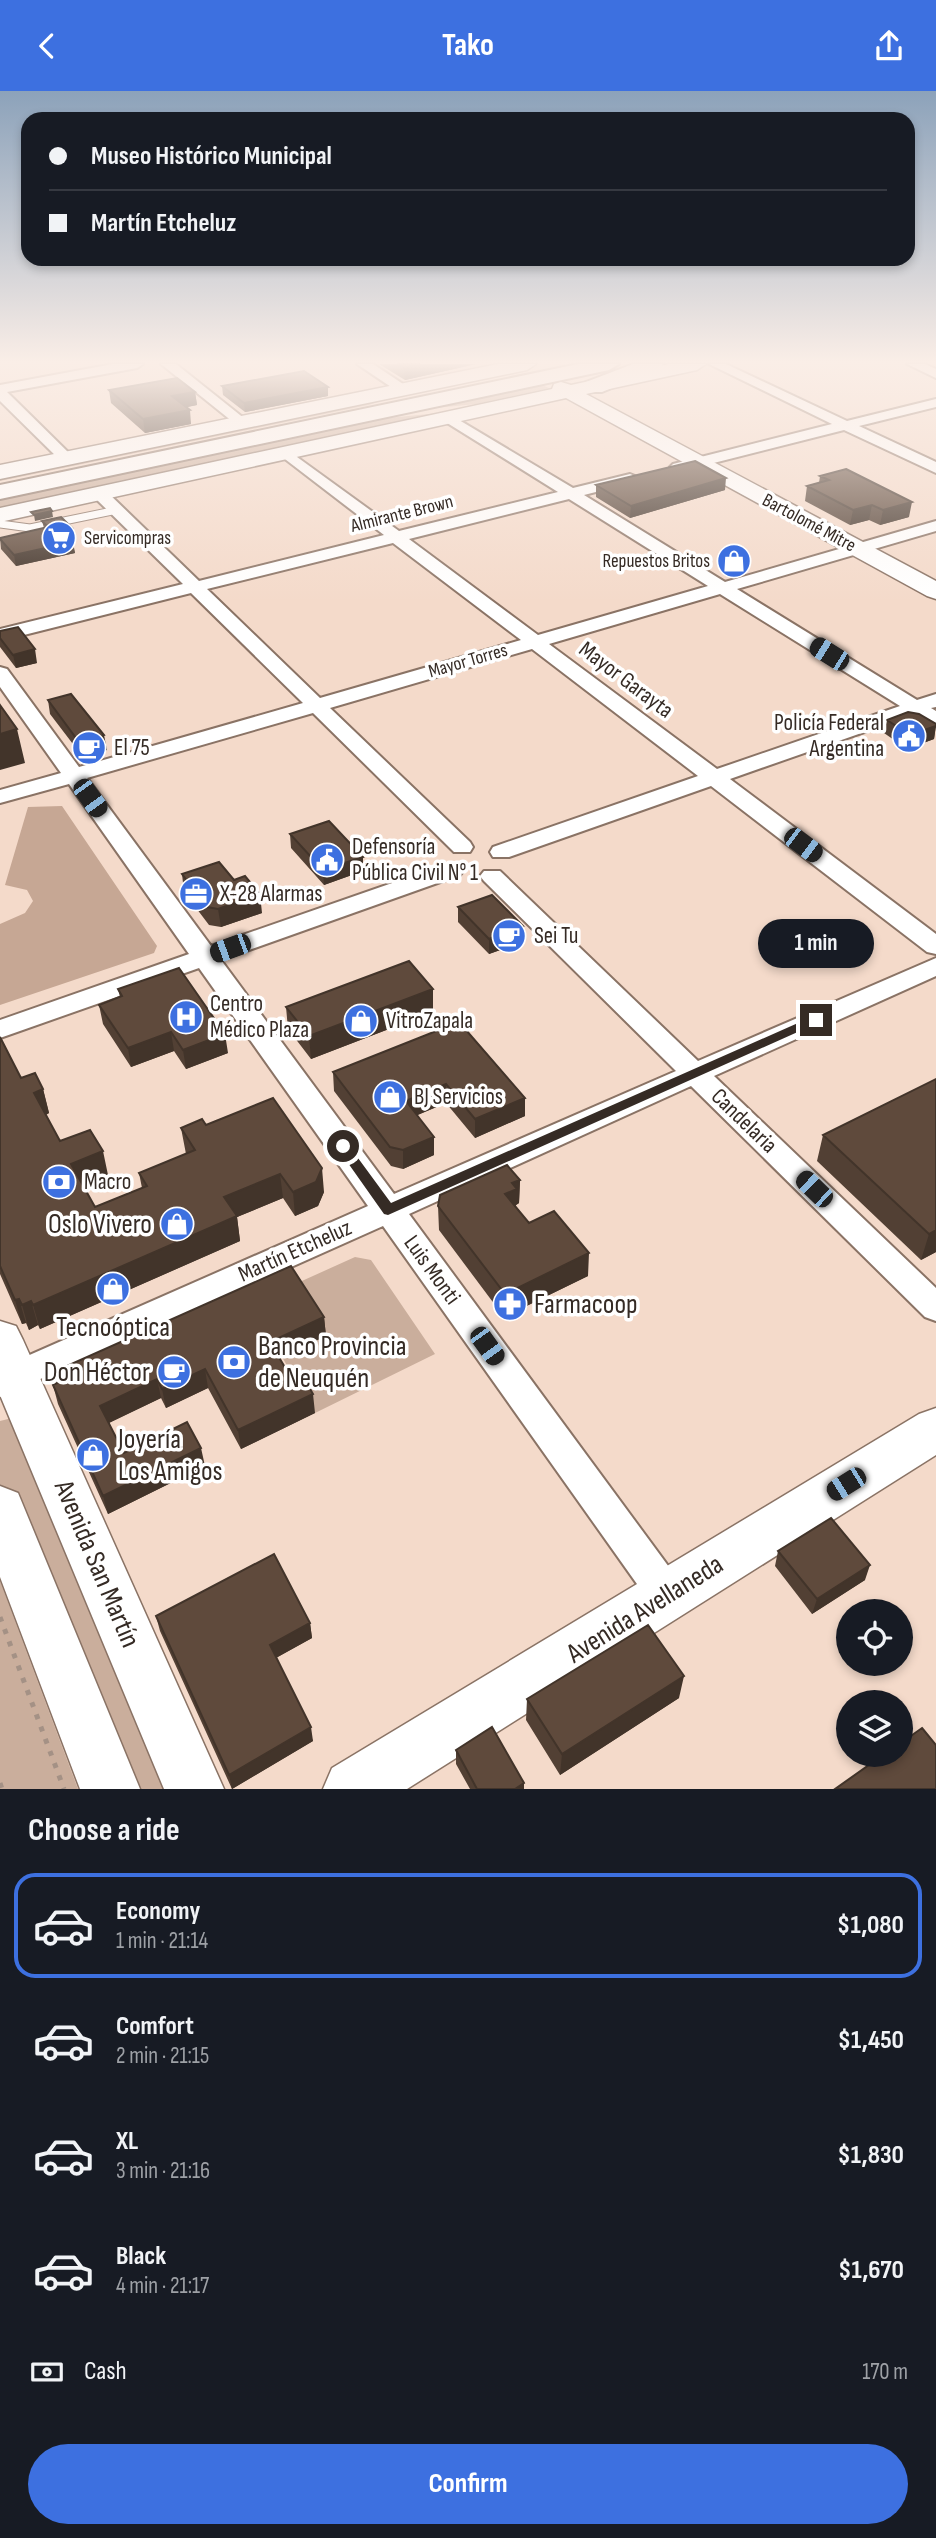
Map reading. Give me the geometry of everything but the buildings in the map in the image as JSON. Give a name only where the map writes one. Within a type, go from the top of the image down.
[{"type":"main road","points":[[0,485],[201,443]]},
{"type":"main road","points":[[0,492],[234,443]]},
{"type":"street","points":[[51,443],[66,459]]},
{"type":"street","points":[[0,473],[143,443]]},
{"type":"street","points":[[0,515],[331,443]]},
{"type":"street","points":[[490,443],[936,720]]},
{"type":"street","name":"Bartolomé Mitre","points":[[662,443],[936,591]]},
{"type":"street","name":"Almirante Brown","points":[[0,635],[775,443]]},
{"type":"street","points":[[883,443],[936,468]]},
{"type":"street","name":"Mayor Garayta","points":[[286,453],[936,946]]},
{"type":"street","points":[[100,494],[462,847]]},
{"type":"street","name":"Mayor Torres","points":[[0,797],[936,526]]},
{"type":"street","name":"Luis Monti","points":[[3,682],[74,775],[667,1595]]},
{"type":"street","points":[[0,1029],[452,870],[475,878],[497,864],[714,778],[936,699]]},
{"type":"street","points":[[452,870],[448,859],[462,847],[480,844],[497,864]]},
{"type":"street","name":"Candelaria","points":[[497,864],[695,1073],[936,1308]]},
{"type":"street","name":"Martín Etcheluz","points":[[5,1366],[388,1210],[936,966]]},
{"type":"street","name":"Avenida San Martín","points":[[5,1366],[194,1789]]},
{"type":"street","name":"Avenida Avellaneda","points":[[353,1789],[936,1429]]},
{"type":"street","points":[[0,1510],[110,1789]]},
{"type":"lane","points":[[0,524],[30,528],[117,510]]},
{"type":"path","points":[[1,1623],[64,1789]]},
{"type":"path","points":[[0,1783],[2,1789]]},
{"type":"shaded area","points":[[154,443],[183,443],[0,481],[0,475]]},
{"type":"shaded area","points":[[256,443],[312,443],[0,511],[0,497]]},
{"type":"shaded area","points":[[62,806],[157,946],[154,953],[0,1005],[0,924],[25,913],[33,901],[27,890],[5,885],[28,807]]},
{"type":"shaded area","points":[[355,1257],[371,1260],[435,1354],[315,1413],[282,1357],[325,1336],[293,1285]]},
{"type":"shaded area","points":[[12,1418],[184,1789],[121,1789],[0,1486],[0,1421]]},
{"type":"shaded area","points":[[0,1581],[78,1789],[0,1789]]},
{"type":"place","name":"Servicompras","points":[[59,538]]},
{"type":"place","name":"Repuestos Britos","points":[[734,561]]},
{"type":"place","name":"Policía Federal Argentina","points":[[909,736]]},
{"type":"place","name":"El 75","points":[[89,748]]},
{"type":"place","name":"Defensoría Pública Civil N° 1","points":[[327,860]]},
{"type":"place","name":"X-28 Alarmas","points":[[196,894]]},
{"type":"place","name":"Sei Tu","points":[[509,936]]},
{"type":"place","name":"Centro Médico Plaza","points":[[186,1017]]},
{"type":"place","name":"VitroZapala","points":[[361,1021]]},
{"type":"place","name":"BJ Servicios","points":[[390,1097]]},
{"type":"place","name":"Macro","points":[[59,1182]]},
{"type":"place","name":"Oslo Vivero","points":[[177,1224]]},
{"type":"place","name":"Tecnoóptica","points":[[113,1289]]},
{"type":"place","name":"Farmacoop","points":[[510,1304]]},
{"type":"place","name":"Banco Provincia de Neuquén","points":[[234,1362]]},
{"type":"place","name":"Don Héctor","points":[[174,1372]]},
{"type":"place","name":"Joyería Los Amigos","points":[[93,1455]]},
{"type":"route","points":[[343,1146],[388,1210],[816,1020]]}]
